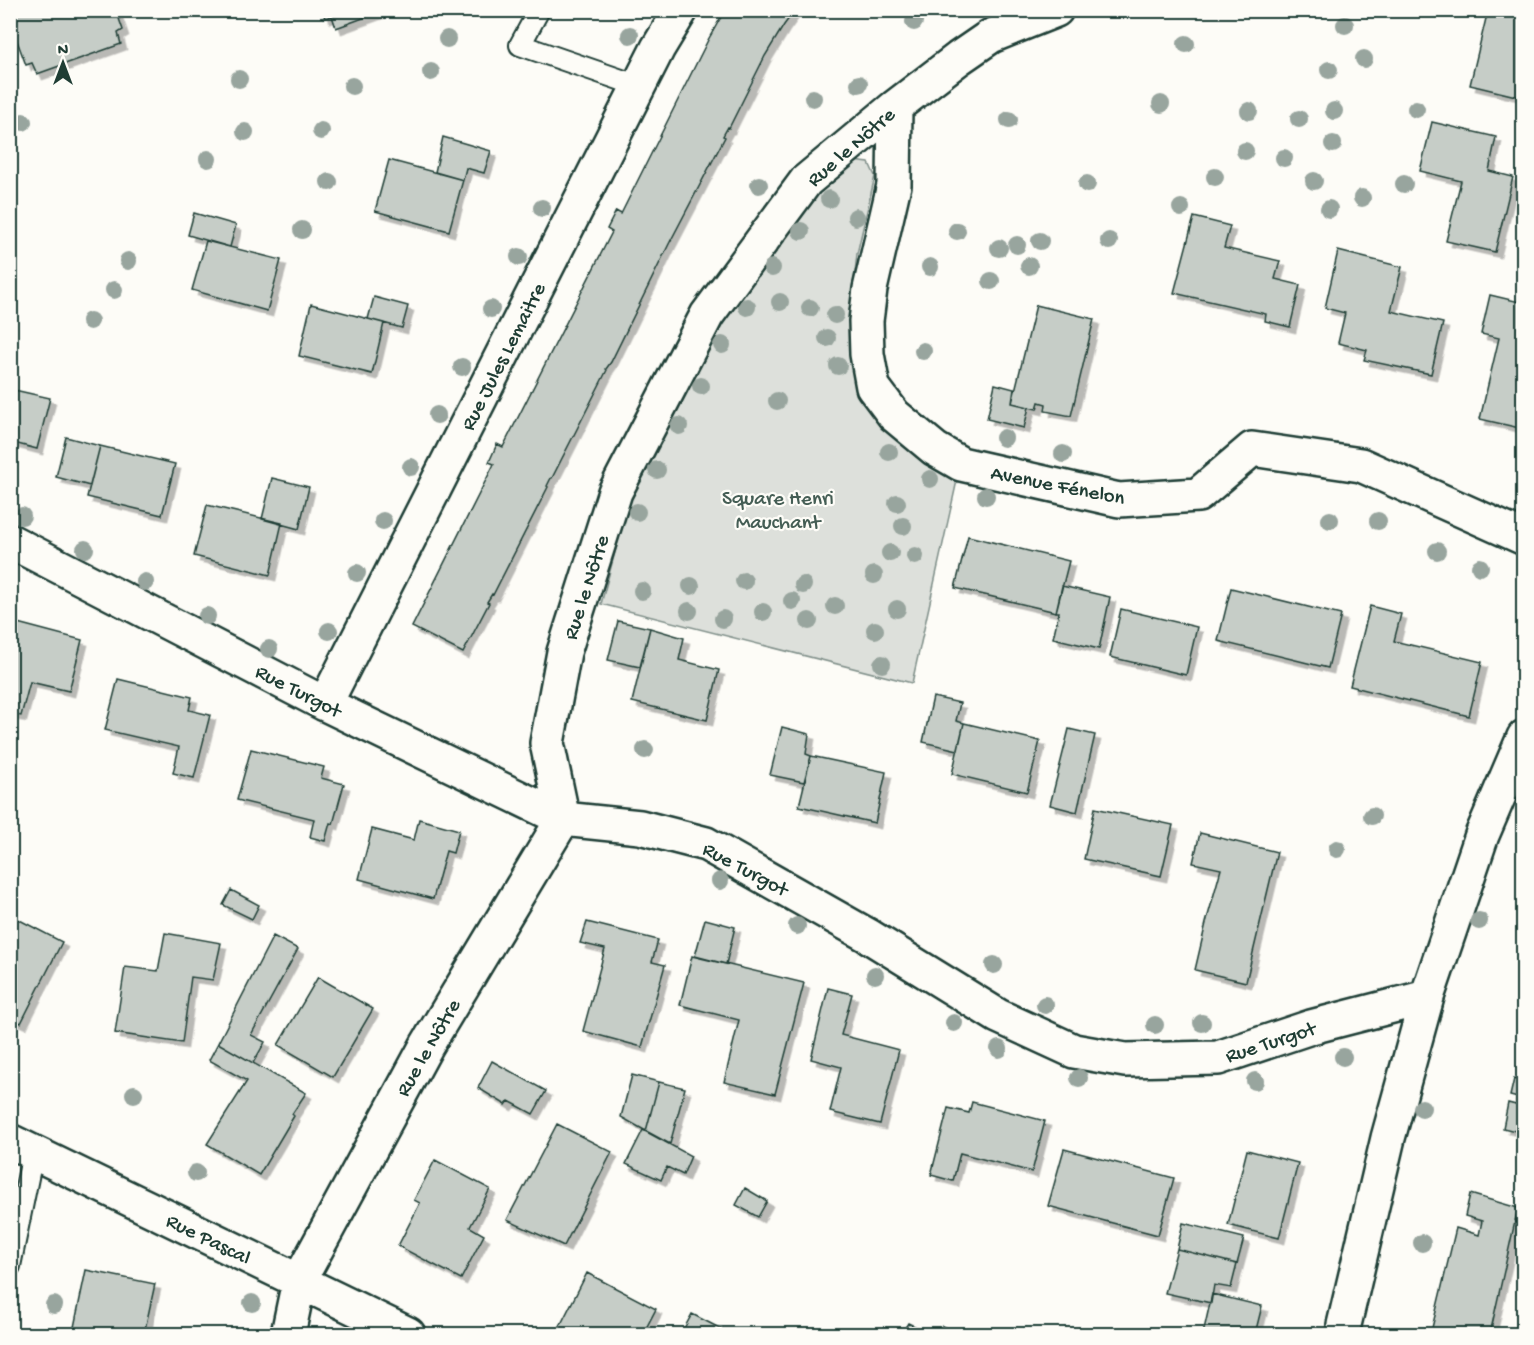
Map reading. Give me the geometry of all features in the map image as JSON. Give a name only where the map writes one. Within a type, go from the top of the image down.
[{"type":"street","name":"Rue Jules Lemaitre","points":[[325,704],[658,48],[681,10]]},
{"type":"street","name":"Rue le Nôtre","points":[[288,1335],[299,1281],[427,1046],[563,819],[546,743],[564,652],[615,492],[707,315],[806,181],[895,107],[991,36],[1056,10]]},
{"type":"street","name":"Avenue Fénelon","points":[[895,107],[894,185],[870,289],[866,321],[867,354],[873,387],[894,415],[935,449],[961,464],[1119,500],[1198,495],[1252,448],[1361,465],[1524,538]]},
{"type":"street","name":"Rue Turgot","points":[[10,541],[325,704],[563,819],[640,827],[706,844],[867,935],[998,1016],[1074,1051],[1125,1060],[1218,1058],[1311,1027],[1427,997]]},
{"type":"street","points":[[1344,1325],[1388,1138],[1427,997],[1482,835],[1524,737]]},
{"type":"street","name":"Rue Pascal","points":[[22,1147],[408,1335]]},
{"type":"lane","points":[[539,10],[520,45],[639,86]]},
{"type":"lane","points":[[10,1266],[22,1147]]},
{"type":"green space","name":"Square Henri Mauchant","points":[[853,161],[869,163],[875,176],[857,254],[849,326],[858,394],[899,437],[958,476],[912,683],[601,604],[627,508],[675,406],[731,310],[808,199]]},
{"type":"building","points":[[10,10],[116,10],[123,30],[118,33],[121,44],[37,74],[32,63],[26,65],[10,22]]},
{"type":"building","points":[[322,10],[385,10],[336,28],[332,16],[325,18]]},
{"type":"building","points":[[725,10],[795,10],[765,56],[723,136],[725,137],[463,653],[412,627],[494,464],[489,462],[497,444],[503,447],[612,232],[607,229],[616,211],[621,214]]},
{"type":"building","points":[[1488,10],[1524,10],[1524,84],[1520,97],[1470,85]]},
{"type":"building","points":[[1432,122],[1496,137],[1489,171],[1513,177],[1495,252],[1446,241],[1461,181],[1420,171]]},
{"type":"building","points":[[443,137],[491,151],[484,173],[466,168],[463,180],[435,172]]},
{"type":"building","points":[[389,160],[463,180],[449,231],[375,211]]},
{"type":"building","points":[[194,213],[236,225],[230,247],[188,235]]},
{"type":"building","points":[[1194,217],[1230,226],[1224,248],[1280,261],[1275,279],[1300,285],[1290,327],[1265,321],[1266,314],[1174,293]]},
{"type":"building","points":[[206,241],[281,260],[267,311],[192,290]]},
{"type":"building","points":[[1338,251],[1402,267],[1391,311],[1443,323],[1431,374],[1364,360],[1367,350],[1338,343],[1345,313],[1325,308]]},
{"type":"building","points":[[1490,295],[1524,303],[1524,429],[1480,419],[1499,338],[1481,334]]},
{"type":"building","points":[[374,297],[408,306],[402,328],[368,319]]},
{"type":"building","points":[[311,304],[384,323],[372,374],[299,356]]},
{"type":"building","points":[[1036,305],[1094,319],[1071,416],[1045,411],[1046,404],[1039,402],[1037,409],[1012,403]]},
{"type":"building","points":[[995,384],[1014,389],[1012,403],[1029,407],[1024,428],[987,419]]},
{"type":"building","points":[[10,389],[50,398],[37,449],[10,442]]},
{"type":"building","points":[[66,437],[100,446],[90,486],[56,477]]},
{"type":"building","points":[[100,446],[175,464],[162,515],[87,497]]},
{"type":"building","points":[[272,478],[309,487],[299,529],[262,519]]},
{"type":"building","points":[[207,505],[282,523],[270,575],[194,556]]},
{"type":"building","points":[[968,536],[1069,561],[1056,612],[955,588]]},
{"type":"building","points":[[1062,586],[1110,597],[1099,649],[1053,638]]},
{"type":"building","points":[[1231,588],[1341,615],[1328,668],[1218,641]]},
{"type":"building","points":[[1370,606],[1401,614],[1394,641],[1482,662],[1469,716],[1350,686]]},
{"type":"building","points":[[1121,609],[1197,627],[1186,675],[1110,657]]},
{"type":"building","points":[[10,621],[82,640],[69,691],[30,682],[21,716],[10,714]]},
{"type":"building","points":[[618,621],[650,628],[640,667],[608,660]]},
{"type":"building","points":[[650,628],[684,638],[679,660],[719,670],[707,720],[632,702]]},
{"type":"building","points":[[118,679],[192,697],[189,710],[210,715],[194,778],[173,773],[179,747],[105,730]]},
{"type":"building","points":[[933,697],[960,703],[956,721],[964,723],[958,750],[923,742]]},
{"type":"building","points":[[964,723],[1040,741],[1027,792],[952,774]]},
{"type":"building","points":[[782,727],[809,734],[806,754],[811,756],[804,782],[770,775]]},
{"type":"building","points":[[1069,729],[1095,735],[1077,812],[1050,805]]},
{"type":"building","points":[[251,749],[324,767],[321,778],[344,784],[333,824],[330,823],[325,841],[310,837],[314,819],[237,800]]},
{"type":"building","points":[[811,756],[886,772],[875,823],[799,806]]},
{"type":"building","points":[[1095,808],[1173,825],[1161,876],[1084,859]]},
{"type":"building","points":[[419,819],[459,830],[453,853],[446,851],[433,899],[359,879],[372,829],[414,840]]},
{"type":"building","points":[[1200,833],[1277,852],[1246,982],[1195,970],[1221,869],[1193,863]]},
{"type":"building","points":[[231,890],[259,905],[252,919],[223,905]]},
{"type":"building","points":[[10,915],[62,942],[21,1023],[10,1018]]},
{"type":"building","points":[[705,919],[735,927],[726,964],[695,956]]},
{"type":"building","points":[[587,922],[658,940],[652,962],[665,965],[642,1047],[583,1031],[605,949],[580,943]]},
{"type":"building","points":[[165,933],[221,943],[213,980],[191,977],[182,1043],[115,1033],[125,967],[158,971]]},
{"type":"building","points":[[273,936],[298,949],[251,1035],[265,1042],[253,1063],[218,1043]]},
{"type":"building","points":[[692,956],[804,983],[775,1094],[724,1082],[739,1020],[680,1005]]},
{"type":"building","points":[[318,977],[373,1009],[333,1077],[278,1045]]},
{"type":"building","points":[[828,988],[852,994],[841,1035],[899,1050],[880,1124],[830,1112],[841,1067],[811,1059]]},
{"type":"building","points":[[218,1043],[306,1093],[259,1175],[207,1144],[247,1081],[209,1060]]},
{"type":"building","points":[[492,1061],[546,1091],[533,1114],[509,1101],[506,1105],[478,1088]]},
{"type":"building","points":[[632,1075],[659,1082],[646,1131],[621,1117]]},
{"type":"building","points":[[1514,1079],[1524,1081],[1524,1133],[1503,1128],[1508,1103],[1516,1105],[1518,1098],[1510,1096]]},
{"type":"building","points":[[659,1082],[685,1088],[670,1144],[646,1131]]},
{"type":"building","points":[[972,1102],[1045,1121],[1032,1172],[960,1153],[953,1181],[931,1175],[948,1108],[969,1113]]},
{"type":"building","points":[[557,1124],[612,1152],[564,1246],[507,1220]]},
{"type":"building","points":[[643,1130],[691,1156],[683,1175],[667,1167],[661,1180],[626,1164]]},
{"type":"building","points":[[1064,1149],[1174,1178],[1158,1235],[1048,1206]]},
{"type":"building","points":[[1247,1150],[1298,1163],[1279,1238],[1228,1225]]},
{"type":"building","points":[[435,1160],[490,1189],[470,1227],[484,1235],[461,1279],[398,1246],[420,1203],[414,1200]]},
{"type":"building","points":[[745,1188],[767,1201],[758,1217],[736,1205]]},
{"type":"building","points":[[1470,1194],[1518,1208],[1490,1334],[1458,1334],[1432,1328],[1456,1228],[1479,1235],[1482,1221],[1465,1216]]},
{"type":"building","points":[[1183,1223],[1244,1238],[1237,1264],[1177,1249]]},
{"type":"building","points":[[1177,1249],[1237,1264],[1231,1288],[1214,1285],[1211,1303],[1165,1293]]},
{"type":"building","points":[[86,1270],[155,1284],[144,1334],[73,1332]]},
{"type":"building","points":[[587,1273],[656,1309],[643,1334],[571,1334],[559,1328]]},
{"type":"building","points":[[1212,1294],[1262,1306],[1255,1334],[1203,1334]]},
{"type":"building","points":[[692,1314],[731,1334],[681,1334]]},
{"type":"building","points":[[908,1323],[931,1334],[901,1334]]},
{"type":"building","points":[[942,1326],[959,1334],[937,1334]]}]
